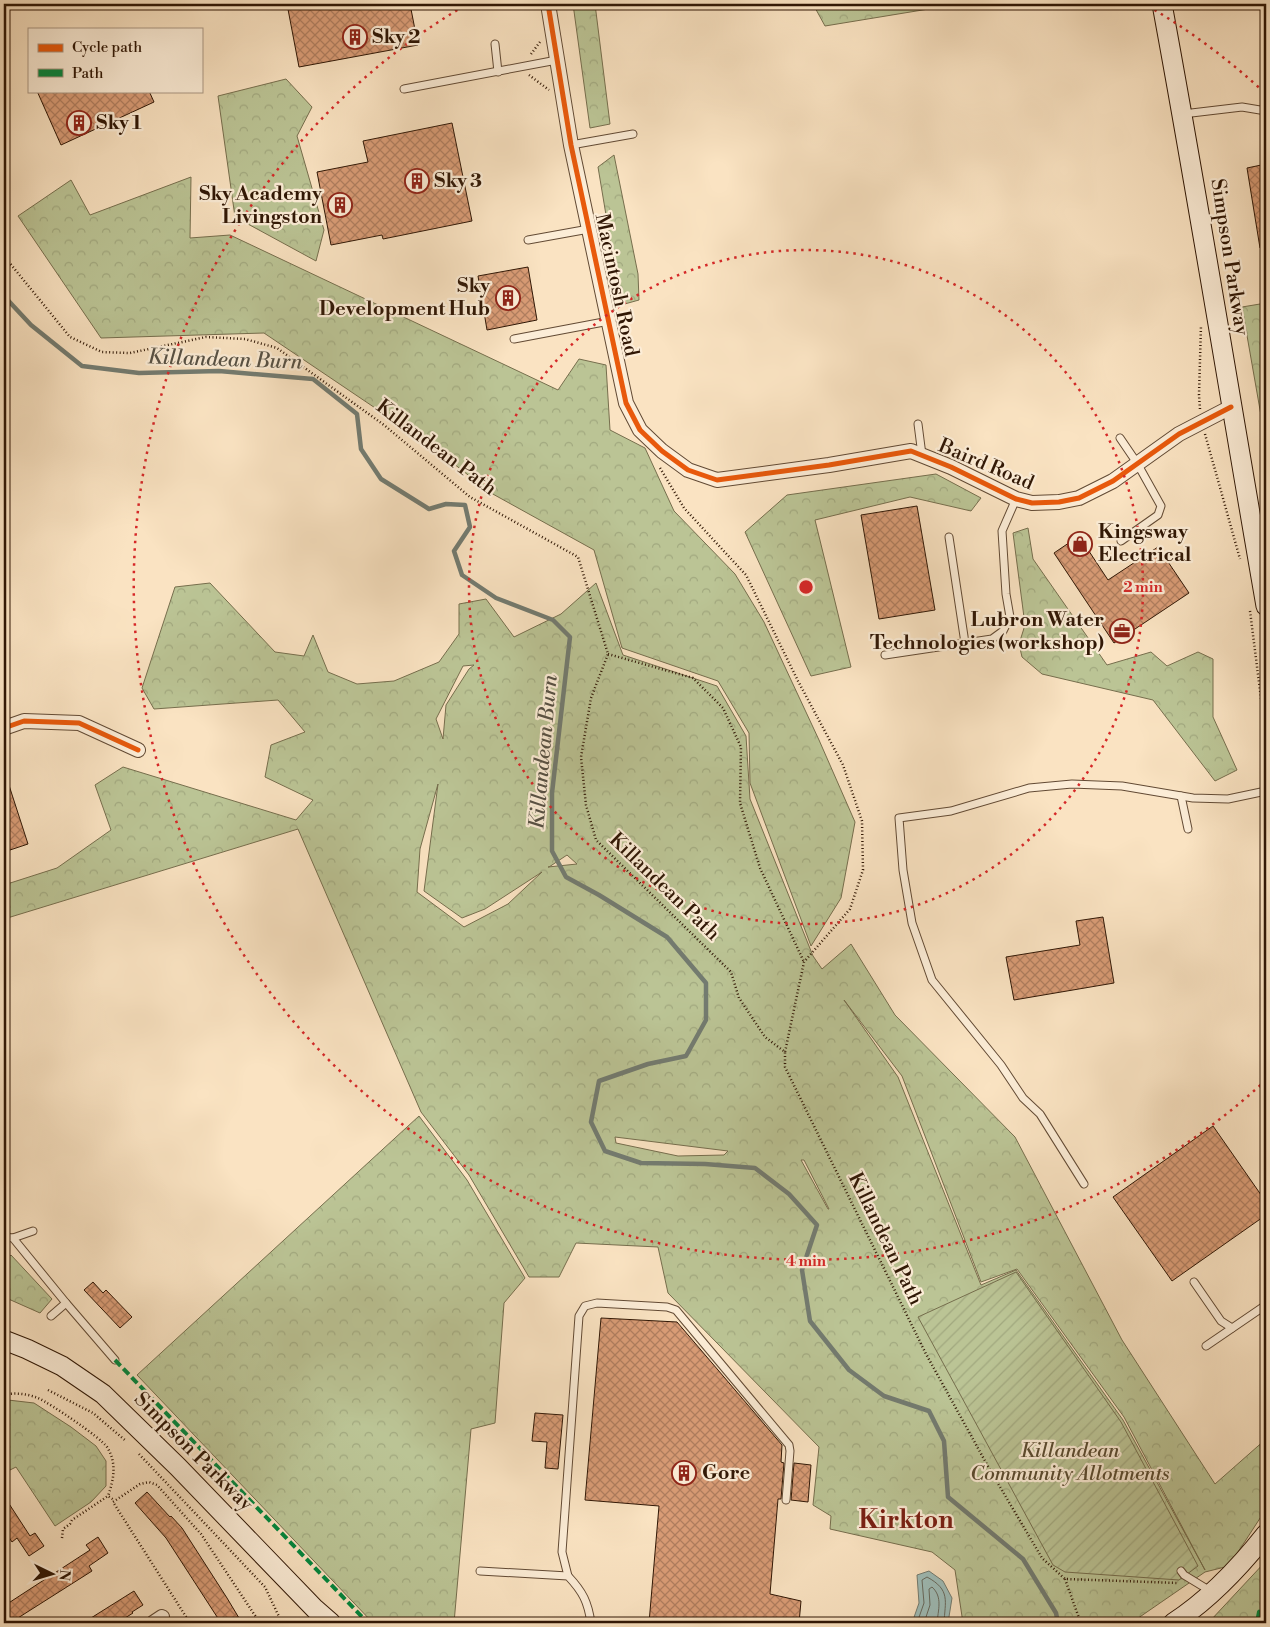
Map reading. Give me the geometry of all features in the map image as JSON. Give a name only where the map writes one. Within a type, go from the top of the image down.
[{"type":"main road","name":"Simpson Parkway","points":[[1162,4],[1183,114],[1231,408],[1259,522],[1258,605]]},
{"type":"main road","name":"Simpson Parkway","points":[[4,1340],[62,1366],[103,1394],[178,1467],[314,1609],[331,1623]]},
{"type":"main road","points":[[1183,1619],[1205,1588],[1225,1582],[1266,1534]]},
{"type":"street","name":"Macintosh Road","points":[[548,4],[571,145],[626,403],[640,430],[662,451],[688,470],[717,480],[765,474]]},
{"type":"street","name":"Baird Road","points":[[765,474],[911,452],[959,470],[1016,499],[1032,502],[1059,502],[1079,498],[1113,481],[1179,434],[1231,408]]},
{"type":"street","points":[[4,728],[24,721],[79,723],[138,750]]},
{"type":"lane","points":[[495,44],[498,72]]},
{"type":"lane","points":[[404,89],[557,60]]},
{"type":"lane","points":[[1183,114],[1242,107],[1266,111]]},
{"type":"lane","points":[[571,145],[633,134]]},
{"type":"lane","name":"Macintosh Road","points":[[528,240],[589,228]]},
{"type":"lane","points":[[514,339],[609,321]]},
{"type":"lane","points":[[918,424],[922,455]]},
{"type":"lane","points":[[1120,438],[1137,463],[1161,506],[1158,515],[1122,541]]},
{"type":"lane","points":[[885,655],[992,639],[1003,631],[1010,617],[1006,594],[1002,531],[1016,499]]},
{"type":"lane","points":[[950,537],[965,643]]},
{"type":"lane","points":[[1084,1184],[1040,1114],[1023,1098],[1001,1066],[932,980],[912,923],[903,870],[899,818],[952,811],[1030,788],[1072,784],[1122,786],[1193,798],[1228,799],[1266,792]]},
{"type":"lane","points":[[1181,796],[1188,829]]},
{"type":"lane","points":[[4,1237],[13,1238],[33,1231]]},
{"type":"lane","points":[[13,1238],[115,1360]]},
{"type":"lane","points":[[1194,1282],[1221,1321],[1232,1328]]},
{"type":"lane","points":[[51,1316],[66,1303]]},
{"type":"lane","points":[[591,1623],[588,1607],[581,1590],[568,1576],[562,1552],[579,1316],[585,1306],[596,1303],[667,1307],[676,1310],[789,1445],[786,1500]]},
{"type":"lane","points":[[1206,1346],[1266,1305]]},
{"type":"lane","points":[[1181,1570],[1184,1575],[1205,1588]]},
{"type":"lane","points":[[480,1571],[568,1576]]},
{"type":"path","points":[[1201,322],[1199,395],[1202,422],[1241,564]]},
{"type":"path","points":[[662,451],[657,462],[684,508],[746,575],[798,681],[843,765],[862,821],[863,870],[850,909],[804,962],[785,1052]]},
{"type":"path","points":[[1258,605],[1266,738]]},
{"type":"path","points":[[608,654],[693,678],[723,708],[741,747],[740,803],[760,868],[804,962]]},
{"type":"path","points":[[48,1390],[93,1413],[131,1445]]},
{"type":"path","points":[[4,1395],[22,1394],[38,1399],[77,1423],[107,1446],[114,1464],[114,1480],[108,1496],[72,1520],[63,1529],[62,1538]]},
{"type":"path","points":[[137,1452],[265,1587],[282,1623]]},
{"type":"path","points":[[114,1500],[140,1484],[149,1482],[157,1485],[201,1534],[260,1623]]},
{"type":"path","points":[[108,1496],[114,1500],[113,1502],[190,1623]]},
{"type":"path","points":[[1082,1623],[1065,1578],[1205,1588]]},
{"type":"path","points":[[1077,1623],[1079,1618]]},
{"type":"green space","points":[[573,4],[595,4],[610,124],[590,128]]},
{"type":"green space","points":[[813,4],[959,4],[825,26]]},
{"type":"green space","points":[[286,79],[312,107],[297,136],[324,230],[316,261],[235,217],[218,96]]},
{"type":"green space","points":[[614,155],[638,274],[639,300],[621,305],[598,167]]},
{"type":"green space","points":[[191,177],[190,238],[230,235],[558,390],[579,359],[606,365],[610,430],[645,448],[674,511],[735,574],[764,622],[855,822],[841,898],[811,946],[750,783],[749,733],[718,681],[622,648],[594,550],[491,493],[430,445],[264,333],[101,338],[18,216],[71,180],[90,215]]},
{"type":"green space","points":[[1266,303],[1266,444],[1242,307]]},
{"type":"green space","points":[[936,474],[981,498],[971,511],[910,497],[815,520],[851,667],[811,676],[745,532],[787,495]]},
{"type":"green space","points":[[1028,528],[1033,559],[1107,665],[1151,652],[1167,666],[1198,652],[1213,659],[1213,717],[1237,770],[1215,781],[1153,700],[1042,674],[1022,657],[1019,644],[1025,625],[1013,533]]},
{"type":"green space","points":[[210,583],[275,652],[304,656],[313,635],[328,672],[357,684],[394,681],[439,662],[459,634],[459,604],[486,599],[514,637],[561,614],[596,583],[623,655],[717,686],[746,736],[750,799],[813,956],[822,969],[851,944],[895,1015],[1015,1137],[1122,1340],[1215,1484],[1266,1439],[1266,1509],[1229,1566],[1205,1572],[1131,1623],[1071,1623],[1069,1617],[1068,1623],[963,1623],[955,1570],[932,1552],[830,1529],[831,1516],[813,1505],[819,1447],[668,1293],[658,1247],[576,1243],[559,1277],[529,1277],[469,1175],[421,1112],[298,829],[4,919],[4,885],[57,868],[111,830],[95,785],[123,767],[296,820],[313,800],[265,777],[271,745],[305,732],[278,700],[154,709],[142,688],[175,587]],"holes":[[[474,665],[469,669],[446,705],[443,739],[436,719],[463,666]],[[438,784],[424,891],[462,918],[485,909],[542,872],[508,904],[464,927],[417,892],[420,849]],[[567,855],[577,864],[549,867]],[[844,1000],[902,1076],[981,1282],[1017,1269],[1124,1417],[1205,1570],[1123,1420],[1016,1270],[981,1285],[898,1077]],[[615,1137],[728,1151],[724,1155],[678,1156],[616,1143]],[[801,1160],[804,1160],[828,1209]]]},
{"type":"green space","points":[[419,1116],[467,1180],[525,1278],[504,1303],[495,1423],[471,1429],[454,1623],[373,1623],[137,1375]]},
{"type":"green space","points":[[11,1255],[52,1299],[40,1313],[4,1297],[4,1262]]},
{"type":"green space","name":"Killandean Community Allotments","points":[[1016,1272],[1121,1422],[1198,1566],[1179,1580],[1065,1572],[1053,1565],[918,1317]]},
{"type":"green space","points":[[8,1400],[34,1403],[96,1446],[106,1461],[106,1486],[91,1502],[55,1526],[16,1467],[4,1473],[4,1403]]},
{"type":"green space","points":[[1266,1561],[1266,1597],[1262,1603],[1266,1612],[1266,1623],[1210,1623],[1210,1621]]},
{"type":"water","points":[[929,1571],[943,1581],[952,1598],[948,1623],[912,1623],[919,1603],[917,1575]]},
{"type":"building","name":"Sky 2","points":[[287,4],[410,4],[418,45],[299,67]]},
{"type":"building","name":"Sky 1","points":[[37,92],[149,92],[154,102],[61,145]]},
{"type":"building","name":"Sky 3","points":[[452,123],[472,221],[383,239],[382,235],[331,245],[317,172],[368,162],[363,141]]},
{"type":"building","points":[[1266,164],[1266,248],[1260,248],[1247,168]]},
{"type":"building","name":"Sky Development Hub","points":[[528,267],[537,320],[487,330],[478,276]]},
{"type":"building","points":[[917,506],[935,610],[879,619],[861,515]]},
{"type":"building","points":[[1079,536],[1108,580],[1158,547],[1189,593],[1114,643],[1054,553]]},
{"type":"building","points":[[4,776],[6,776],[28,844],[4,852]]},
{"type":"building","points":[[1103,917],[1114,983],[1014,1000],[1006,957],[1080,945],[1076,921]]},
{"type":"building","points":[[1213,1126],[1266,1202],[1266,1215],[1172,1281],[1113,1197]]},
{"type":"building","points":[[93,1282],[103,1293],[106,1290],[132,1317],[120,1328],[84,1290]]},
{"type":"building","name":"Gore","points":[[601,1318],[677,1322],[782,1445],[781,1462],[784,1463],[781,1499],[778,1499],[770,1594],[801,1601],[799,1623],[649,1623],[659,1506],[585,1500]]},
{"type":"building","points":[[535,1413],[563,1415],[558,1469],[545,1468],[547,1442],[532,1441]]},
{"type":"building","points":[[794,1463],[811,1465],[808,1502],[791,1500]]},
{"type":"building","points":[[147,1492],[182,1528],[242,1623],[221,1623],[166,1538],[135,1503]]},
{"type":"building","points":[[4,1496],[30,1536],[35,1533],[44,1546],[29,1556],[17,1538],[12,1542],[4,1530]]},
{"type":"building","points":[[98,1537],[108,1553],[89,1566],[92,1571],[10,1623],[4,1623],[4,1606],[90,1550],[86,1545]]},
{"type":"building","points":[[134,1591],[143,1605],[133,1613],[117,1623],[83,1623]]},
{"type":"waterway","name":"Killandean Burn","points":[[4,296],[31,325],[82,366],[139,373],[219,371],[313,379],[357,414],[361,449],[381,479],[429,509],[446,504],[465,505],[470,527],[454,551],[462,575],[496,598],[553,620],[570,637],[552,793],[552,851],[566,877],[667,937],[706,983],[706,1020],[686,1056],[648,1064],[599,1081],[591,1122],[605,1151],[641,1163],[705,1164],[755,1168],[789,1194],[817,1225],[802,1270],[810,1321],[849,1370],[884,1396],[929,1411],[944,1441],[948,1497],[1023,1559],[1056,1613],[1058,1623]]},
{"type":"marked path","points":[[115,1360],[368,1623]]},
{"type":"marked path","points":[[1249,1623],[1257,1622],[1259,1612],[1266,1607]]},
{"type":"marked path","points":[[1221,1623],[1225,1619],[1234,1623]]},
{"type":"cycle path","points":[[548,4],[571,145],[626,403],[640,430],[662,451],[688,470],[717,480],[829,465],[911,451],[951,467],[1016,499],[1032,503],[1059,502],[1079,498],[1113,481],[1179,434],[1231,407]]},
{"type":"cycle path","points":[[4,728],[24,721],[79,723],[138,750]]},
{"type":"place","name":"Sky 2","points":[[355,37]]},
{"type":"place","name":"Sky 1","points":[[79,123]]},
{"type":"place","name":"Sky 3","points":[[417,181]]},
{"type":"place","name":"Sky Academy Livingston","points":[[340,205]]},
{"type":"place","name":"Sky Development Hub","points":[[508,298]]},
{"type":"place","name":"Kingsway Electrical","points":[[1080,544]]},
{"type":"place","name":"Lubron Water Technologies (workshop)","points":[[1122,631]]},
{"type":"place","name":"Gore","points":[[684,1473]]},
{"type":"district","name":"Kirkton","points":[[906,1520]]}]
